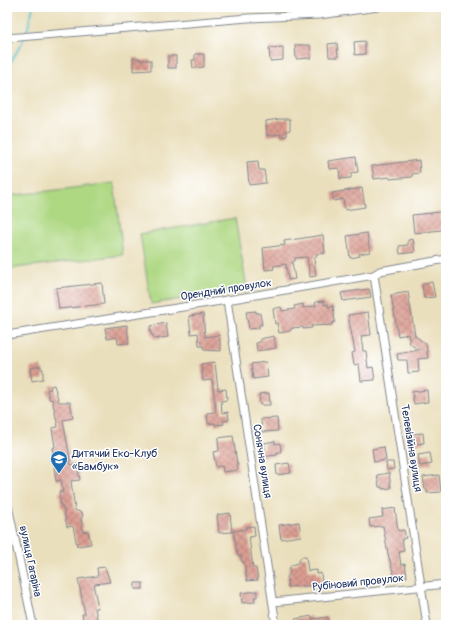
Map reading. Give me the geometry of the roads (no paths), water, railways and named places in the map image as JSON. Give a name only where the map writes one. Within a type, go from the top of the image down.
[{"type":"street","points":[[7,38],[248,18],[319,15],[378,7]]},
{"type":"street","name":"Орендний провулок","points":[[7,335],[374,275],[380,271],[446,259]]},
{"type":"street","name":"Телевізійна вулиця","points":[[374,275],[427,625]]},
{"type":"street","name":"Сонячна вулиця","points":[[227,300],[276,625]]},
{"type":"street","name":"вулиця Гагаріна","points":[[7,501],[33,625]]},
{"type":"street","name":"Рубіновий провулок","points":[[272,602],[446,584]]},
{"type":"waterway","points":[[26,35],[33,7]]},
{"type":"waterway","points":[[7,69],[24,39]]},
{"type":"place","name":"Дитячий Еко-Клуб «Бамбук»","points":[[59,474]]}]
